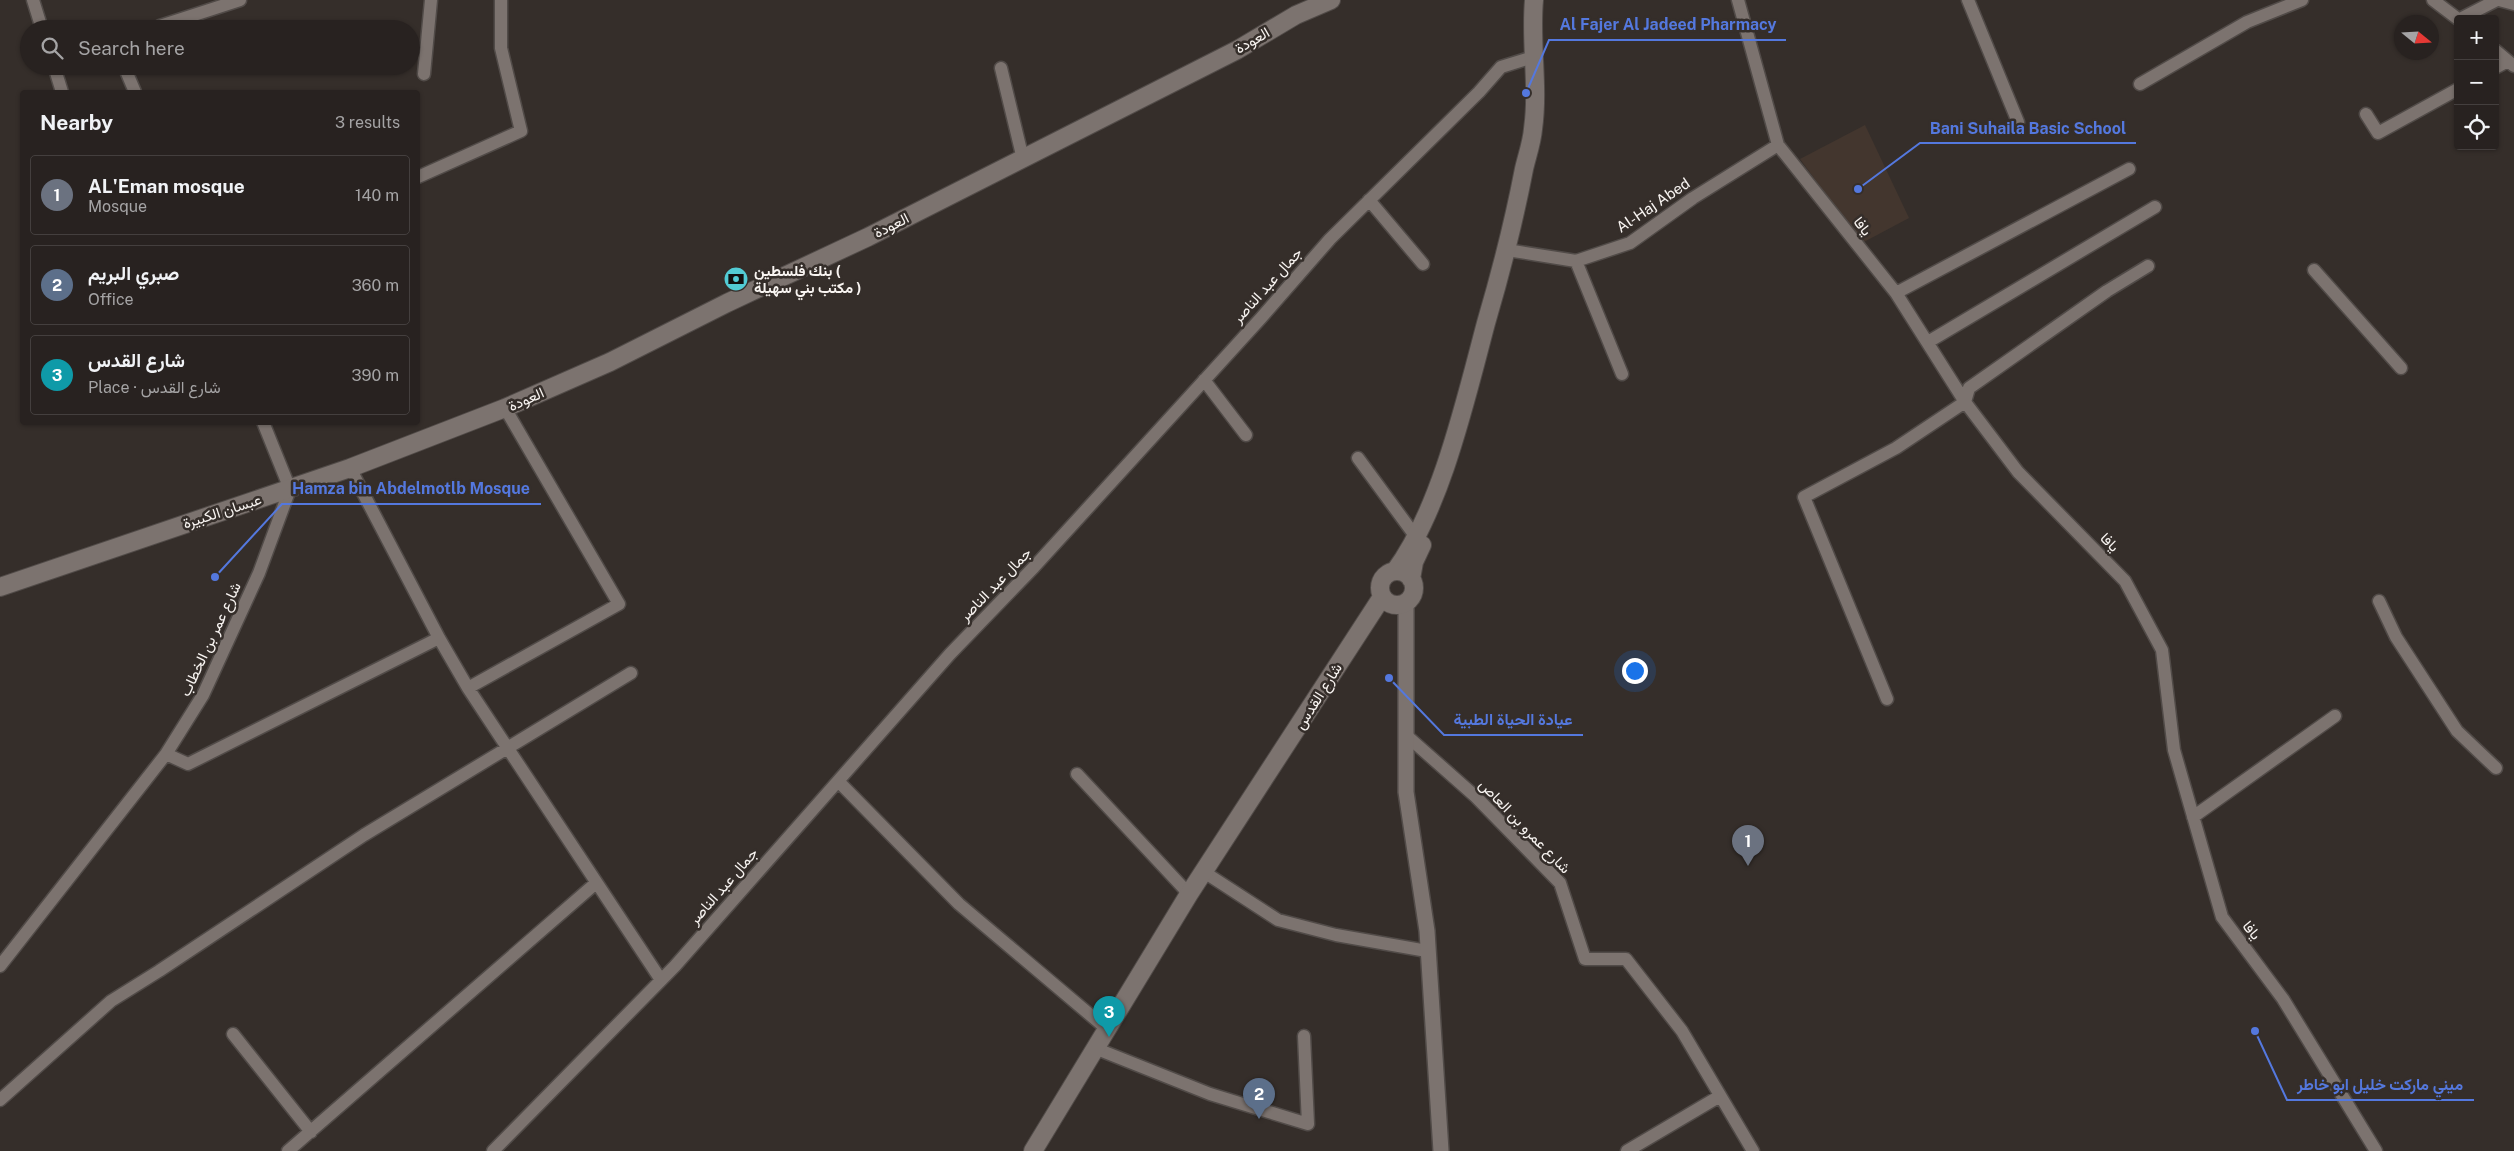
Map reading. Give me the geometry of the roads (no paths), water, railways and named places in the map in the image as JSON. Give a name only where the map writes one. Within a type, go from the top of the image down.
[{"type":"main road","name":"العودة","points":[[443,432],[505,408],[610,362],[1023,159],[1237,50],[1296,14],[1331,0]]},
{"type":"main road","points":[[1525,0],[1533,18]]},
{"type":"main road","points":[[1509,250],[1463,408],[1442,471],[1416,537],[1395,571],[1382,579],[1379,590],[1382,598],[1393,606],[1406,603],[1414,591],[1411,579],[1414,562],[1436,514],[1471,409],[1503,299],[1512,229],[1533,130],[1535,100],[1533,57],[1534,0]]},
{"type":"main road","name":"عبسان الكبيرة","points":[[0,587],[290,489],[443,432]]},
{"type":"main road","points":[[1395,571],[1405,573],[1411,579]]},
{"type":"main road","name":"شارع القدس","points":[[1033,1151],[1097,1049],[1127,994],[1189,894],[1382,598]]},
{"type":"street","points":[[33,0],[39,20]]},
{"type":"street","points":[[178,20],[240,0]]},
{"type":"street","points":[[424,74],[431,0]]},
{"type":"street","points":[[420,176],[520,132],[501,48],[501,0]]},
{"type":"street","name":"يافا","points":[[1738,0],[1778,145],[1896,293],[1966,402],[2018,472],[2125,581],[2162,650],[2174,750],[2222,917],[2283,999],[2376,1151]]},
{"type":"street","points":[[1968,0],[2018,122]]},
{"type":"street","points":[[2140,84],[2247,22],[2302,0]]},
{"type":"street","points":[[2433,0],[2454,15]]},
{"type":"street","points":[[2467,15],[2498,0],[2514,4]]},
{"type":"street","points":[[2499,54],[2511,64]]},
{"type":"street","name":"جمال عبد الناصر","points":[[493,1151],[661,980],[950,654],[1034,568],[1330,239],[1479,92],[1501,67],[1533,57]]},
{"type":"street","points":[[1001,68],[1023,159]]},
{"type":"street","points":[[57,75],[61,90]]},
{"type":"street","points":[[128,75],[134,90]]},
{"type":"street","points":[[2366,114],[2378,133],[2454,91]]},
{"type":"street","name":"Al-Haj Abed","points":[[1576,262],[1630,242],[1692,198],[1778,145]]},
{"type":"street","points":[[1896,293],[2129,169]]},
{"type":"street","points":[[1369,200],[1423,264]]},
{"type":"street","points":[[1928,342],[2155,207]]},
{"type":"street","points":[[1509,250],[1576,262],[1622,374]]},
{"type":"street","points":[[1887,699],[1804,497],[1896,448],[1966,402],[1969,388],[2107,291],[2148,266]]},
{"type":"street","points":[[2314,270],[2402,368]]},
{"type":"street","points":[[1204,380],[1246,435]]},
{"type":"street","points":[[468,688],[619,604],[505,408]]},
{"type":"street","points":[[264,425],[290,489]]},
{"type":"street","points":[[1358,458],[1416,537]]},
{"type":"street","points":[[350,468],[439,638],[468,688],[661,980]]},
{"type":"street","name":"شارع عمر بن الخطاب","points":[[0,966],[166,754],[204,696],[258,573],[290,489]]},
{"type":"street","points":[[2380,601],[2396,637],[2457,730],[2496,768]]},
{"type":"street","points":[[1406,603],[1404,659],[1407,736],[1406,792],[1427,931],[1441,1151]]},
{"type":"street","points":[[166,754],[188,764],[439,638]]},
{"type":"street","points":[[0,1100],[111,1001],[364,835],[631,673]]},
{"type":"street","points":[[2192,817],[2335,716]]},
{"type":"street","name":"شارع عمرو بن العاص","points":[[1407,736],[1476,798],[1560,883],[1585,958],[1626,959],[1682,1031],[1753,1151]]},
{"type":"street","points":[[1077,774],[1189,894]]},
{"type":"street","points":[[838,781],[959,904],[1108,1030]]},
{"type":"street","points":[[1204,872],[1278,920],[1336,935],[1427,951]]},
{"type":"street","points":[[288,1151],[398,1053],[596,883]]},
{"type":"street","points":[[233,1034],[311,1132]]},
{"type":"street","points":[[1097,1049],[1210,1094],[1308,1124],[1304,1036]]},
{"type":"street","points":[[1627,1151],[1720,1096]]},
{"type":"place","name":"Al Fajer Al Jadeed Pharmacy","points":[[1526,93]]},
{"type":"place","name":"Bani Suhaila Basic School","points":[[1858,189]]},
{"type":"place","name":"بنك فلسطين ( مكتب بني سهيلة )","points":[[736,279]]},
{"type":"place","name":"Hamza bin Abdelmotlb Mosque","points":[[215,577]]},
{"type":"place","name":"عيادة الحياة الطبية","points":[[1389,678]]},
{"type":"place","name":"AL'Eman mosque","points":[[1748,866]]},
{"type":"place","name":"ميني ماركت خليل ابو خاطر","points":[[2255,1031]]},
{"type":"place","name":"شارع القدس","points":[[1109,1037]]},
{"type":"place","name":"صبري البريم","points":[[1259,1119]]}]
